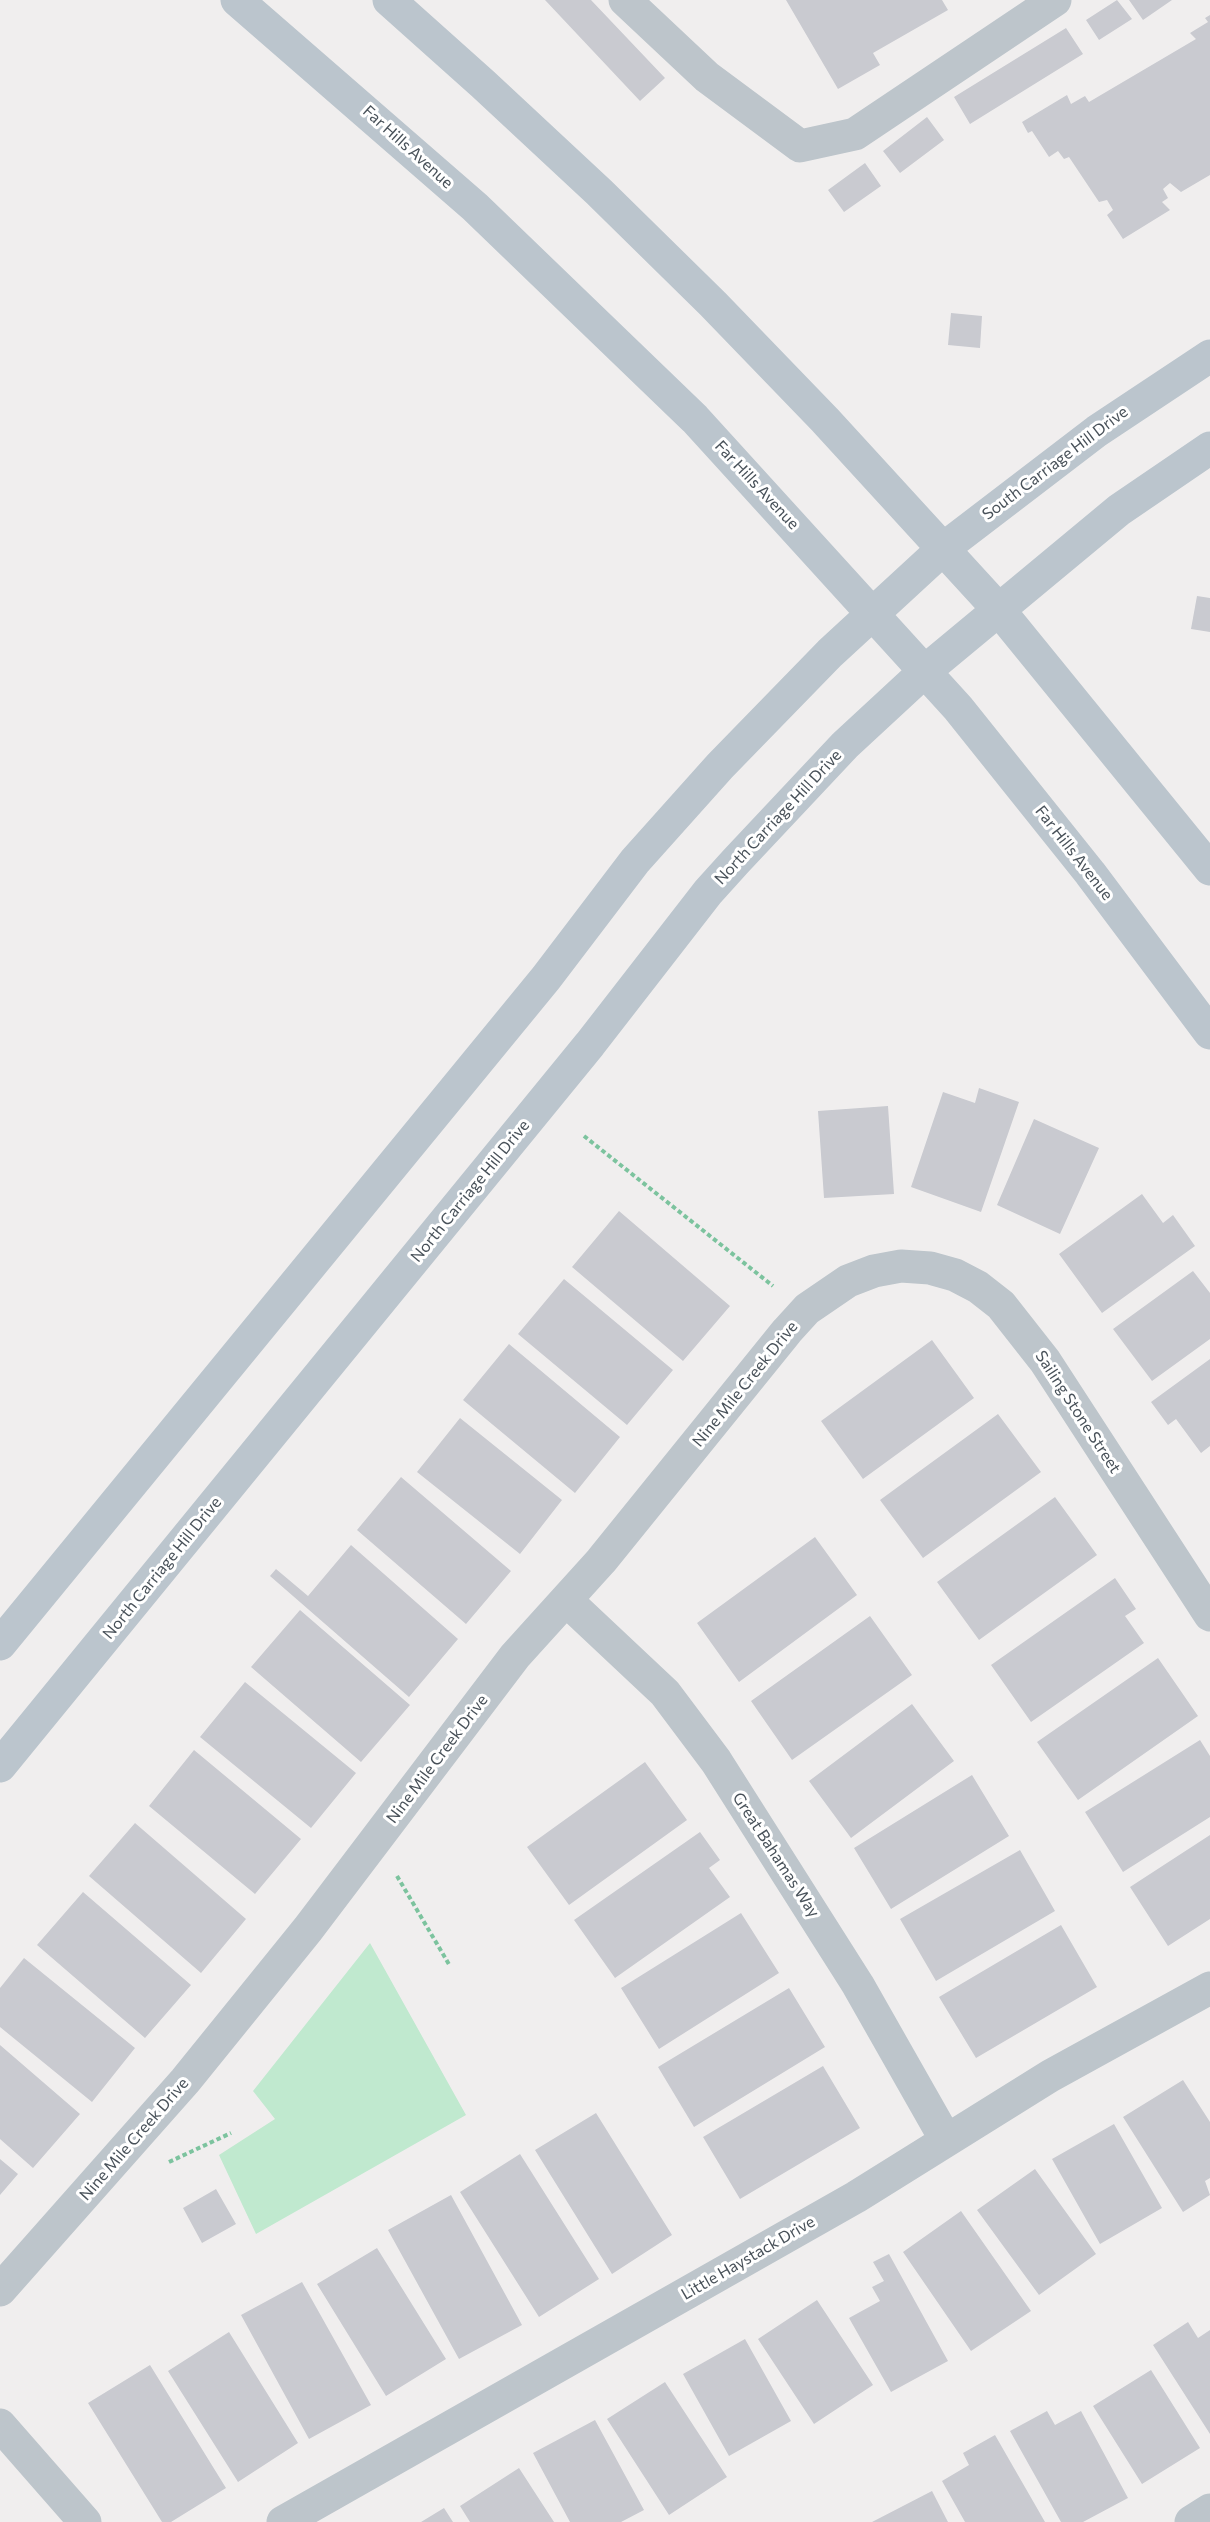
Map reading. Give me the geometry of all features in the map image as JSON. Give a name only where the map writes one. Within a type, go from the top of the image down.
[{"type":"street","name":"Far Hills Avenue","points":[[237,0],[475,207],[639,363],[726,452],[925,670],[1090,873],[1210,1033]]},
{"type":"street","points":[[389,0],[547,142],[705,296],[944,548],[999,610],[1210,868]]},
{"type":"street","points":[[625,0],[707,77],[800,146],[855,134],[1056,0]]},
{"type":"street","name":"South Carriage Hill Drive","points":[[872,613],[944,548],[1097,430],[1210,356]]},
{"type":"street","points":[[999,610],[1119,510],[1210,448]]},
{"type":"street","name":"North Carriage Hill Drive","points":[[0,1766],[583,1053],[708,892],[845,745],[925,670],[999,610]]},
{"type":"street","points":[[0,1644],[546,978],[635,861],[720,766],[872,613]]},
{"type":"street","name":"Nine Mile Creek Drive","points":[[0,2290],[192,2072],[308,1929],[515,1656],[601,1561],[807,1309],[848,1281],[874,1271],[901,1266]]},
{"type":"street","name":"Sailing Stone Street","points":[[901,1266],[930,1268],[955,1275],[978,1287],[1001,1305],[1021,1328],[1210,1615]]},
{"type":"street","name":"Great Bahamas Way","points":[[566,1600],[665,1693],[716,1761],[858,1985],[946,2140]]},
{"type":"street","name":"Little Haystack Drive","points":[[283,2522],[856,2196],[1096,2049],[1210,1988]]},
{"type":"street","points":[[0,2425],[85,2522]]},
{"type":"street","points":[[1191,2522],[1210,2510]]},
{"type":"path","points":[[584,1136],[773,1286]]},
{"type":"path","points":[[397,1876],[450,1966]]},
{"type":"path","points":[[170,2162],[231,2133]]},
{"type":"green space","points":[[370,1943],[466,2115],[256,2234],[219,2155],[275,2119],[253,2091]]},
{"type":"building","points":[[545,0],[591,0],[665,78],[640,101]]},
{"type":"building","points":[[786,0],[942,0],[948,10],[873,53],[880,65],[838,89]]},
{"type":"building","points":[[1117,0],[1132,19],[1099,40],[1086,20]]},
{"type":"building","points":[[1129,0],[1172,0],[1143,20]]},
{"type":"building","points":[[1210,15],[1210,175],[1181,192],[1170,183],[1163,189],[1168,198],[1162,202],[1170,210],[1123,239],[1107,215],[1113,210],[1107,200],[1099,202],[1069,157],[1064,159],[1058,151],[1049,157],[1032,131],[1028,133],[1022,122],[1067,95],[1071,104],[1085,96],[1089,102],[1196,39],[1190,33],[1208,22],[1205,18]]},
{"type":"building","points":[[1066,28],[1083,54],[970,124],[954,97]]},
{"type":"building","points":[[927,117],[944,140],[900,173],[883,151]]},
{"type":"building","points":[[865,163],[881,186],[844,212],[828,190]]},
{"type":"building","points":[[951,313],[982,316],[980,348],[948,345]]},
{"type":"building","points":[[1197,596],[1210,598],[1210,632],[1191,629]]},
{"type":"building","points":[[979,1088],[1019,1102],[981,1212],[911,1187],[943,1092],[975,1103]]},
{"type":"building","points":[[888,1106],[894,1194],[824,1198],[818,1111]]},
{"type":"building","points":[[1034,1119],[1099,1148],[1060,1234],[997,1205]]},
{"type":"building","points":[[1142,1194],[1163,1223],[1173,1215],[1195,1246],[1102,1313],[1059,1254]]},
{"type":"building","points":[[619,1211],[730,1306],[683,1361],[572,1267]]},
{"type":"building","points":[[1193,1271],[1210,1293],[1210,1339],[1152,1381],[1113,1329]]},
{"type":"building","points":[[564,1279],[673,1370],[627,1425],[518,1334]]},
{"type":"building","points":[[932,1340],[974,1398],[863,1479],[821,1421]]},
{"type":"building","points":[[509,1344],[620,1437],[575,1493],[463,1400]]},
{"type":"building","points":[[1210,1359],[1210,1446],[1201,1453],[1176,1419],[1168,1425],[1151,1402]]},
{"type":"building","points":[[998,1414],[1041,1472],[923,1558],[880,1500]]},
{"type":"building","points":[[460,1418],[562,1500],[520,1554],[417,1472]]},
{"type":"building","points":[[401,1477],[511,1571],[466,1624],[357,1530]]},
{"type":"building","points":[[1055,1497],[1097,1555],[979,1640],[937,1582]]},
{"type":"building","points":[[815,1537],[857,1595],[739,1682],[697,1623]]},
{"type":"building","points":[[351,1545],[458,1639],[409,1697],[270,1576],[276,1569],[308,1596]]},
{"type":"building","points":[[1115,1578],[1136,1609],[1125,1616],[1144,1643],[1031,1722],[991,1665]]},
{"type":"building","points":[[300,1610],[410,1705],[361,1762],[251,1667]]},
{"type":"building","points":[[870,1616],[912,1675],[792,1760],[751,1701]]},
{"type":"building","points":[[1158,1658],[1198,1716],[1078,1800],[1037,1742]]},
{"type":"building","points":[[245,1682],[356,1773],[311,1828],[200,1737]]},
{"type":"building","points":[[912,1704],[954,1761],[851,1838],[809,1781]]},
{"type":"building","points":[[1200,1740],[1210,1756],[1210,1817],[1123,1872],[1085,1812]]},
{"type":"building","points":[[194,1750],[301,1839],[255,1894],[149,1806]]},
{"type":"building","points":[[645,1762],[687,1820],[569,1905],[527,1847]]},
{"type":"building","points":[[972,1775],[1009,1836],[891,1909],[854,1848]]},
{"type":"building","points":[[135,1823],[246,1919],[201,1973],[89,1876]]},
{"type":"building","points":[[700,1832],[720,1860],[709,1868],[730,1897],[615,1978],[574,1920]]},
{"type":"building","points":[[1210,1835],[1210,1919],[1168,1946],[1130,1887]]},
{"type":"building","points":[[1020,1850],[1055,1911],[936,1981],[900,1919]]},
{"type":"building","points":[[83,1892],[191,1985],[145,2038],[37,1945]]},
{"type":"building","points":[[741,1913],[779,1973],[659,2049],[621,1988]]},
{"type":"building","points":[[1061,1925],[1097,1987],[976,2058],[939,1997]]},
{"type":"building","points":[[24,1958],[135,2048],[92,2102],[0,2027],[0,1988]]},
{"type":"building","points":[[789,1988],[825,2047],[694,2127],[658,2067]]},
{"type":"building","points":[[0,2045],[80,2114],[33,2168],[0,2139]]},
{"type":"building","points":[[823,2066],[860,2128],[740,2199],[703,2137]]},
{"type":"building","points":[[1183,2080],[1210,2122],[1210,2178],[1205,2181],[1210,2195],[1183,2212],[1123,2117]]},
{"type":"building","points":[[596,2113],[672,2235],[612,2274],[535,2150]]},
{"type":"building","points":[[1114,2124],[1162,2208],[1100,2244],[1052,2159]]},
{"type":"building","points":[[520,2154],[599,2279],[539,2317],[460,2192]]},
{"type":"building","points":[[0,2159],[18,2174],[0,2195]]},
{"type":"building","points":[[1035,2169],[1096,2254],[1039,2295],[977,2210]]},
{"type":"building","points":[[216,2189],[236,2224],[202,2243],[183,2208]]},
{"type":"building","points":[[451,2195],[522,2325],[459,2359],[388,2230]]},
{"type":"building","points":[[961,2211],[1031,2311],[971,2351],[903,2252]]},
{"type":"building","points":[[377,2248],[446,2359],[386,2396],[317,2284]]},
{"type":"building","points":[[889,2254],[948,2361],[891,2392],[849,2318],[880,2301],[872,2287],[884,2281],[873,2262]]},
{"type":"building","points":[[302,2282],[371,2405],[309,2439],[241,2315]]},
{"type":"building","points":[[817,2300],[873,2385],[814,2424],[758,2339]]},
{"type":"building","points":[[1188,2322],[1198,2338],[1210,2330],[1210,2434],[1153,2345]]},
{"type":"building","points":[[229,2332],[298,2443],[238,2482],[168,2371]]},
{"type":"building","points":[[745,2339],[791,2421],[729,2456],[683,2374]]},
{"type":"building","points":[[150,2365],[226,2488],[171,2522],[162,2522],[88,2403]]},
{"type":"building","points":[[1151,2370],[1200,2448],[1142,2484],[1093,2406]]},
{"type":"building","points":[[665,2382],[727,2477],[669,2515],[607,2419]]},
{"type":"building","points":[[1047,2411],[1055,2425],[1081,2411],[1128,2498],[1083,2522],[1061,2522],[1010,2431]]},
{"type":"building","points":[[595,2420],[644,2510],[621,2522],[570,2522],[533,2453]]},
{"type":"building","points":[[995,2435],[1045,2522],[965,2522],[942,2481],[969,2465],[963,2453]]},
{"type":"building","points":[[519,2468],[554,2522],[470,2522],[460,2506]]},
{"type":"building","points":[[932,2491],[948,2522],[872,2522]]},
{"type":"building","points":[[444,2508],[453,2522],[421,2522]]}]
